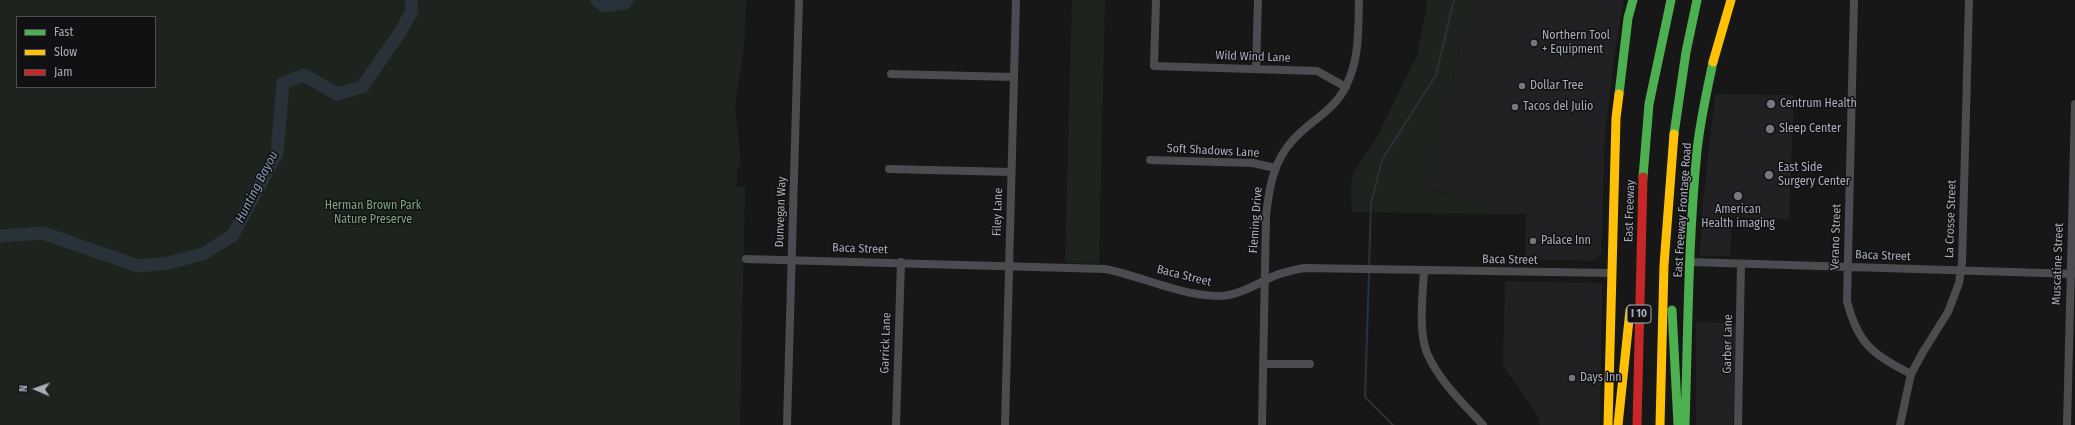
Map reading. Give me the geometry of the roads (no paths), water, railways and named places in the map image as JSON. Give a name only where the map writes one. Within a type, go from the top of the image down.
[{"type":"main road","points":[[1608,425],[1616,118],[1628,18],[1633,0]]},
{"type":"main road","name":"East Freeway","points":[[1637,425],[1642,204],[1649,104],[1671,0]]},
{"type":"main road","name":"I 10","points":[[1660,425],[1668,213],[1674,118],[1680,74],[1696,0]]},
{"type":"main road","name":"East Freeway Frontage Road","points":[[1685,425],[1697,151],[1704,104],[1716,50],[1731,0]]},
{"type":"main road","points":[[1618,425],[1642,204]]},
{"type":"main road","points":[[1668,213],[1678,425]]},
{"type":"street","name":"Dunvegan Way","points":[[787,425],[799,0]]},
{"type":"street","name":"Filey Lane","points":[[1005,425],[1016,0]]},
{"type":"street","name":"Wild Wind Lane","points":[[1156,0],[1154,66],[1317,72],[1346,87]]},
{"type":"street","points":[[1256,69],[1258,0]]},
{"type":"street","name":"Fleming Drive","points":[[1262,425],[1266,216],[1269,192],[1275,168],[1292,140],[1329,109],[1346,87],[1357,59],[1359,0]]},
{"type":"street","name":"Verano Street","points":[[1854,0],[1846,302],[1852,323],[1864,343],[1887,362],[1911,374]]},
{"type":"street","name":"La Crosse Street","points":[[1900,425],[1911,374],[1948,312],[1959,283],[1961,270],[1969,0]]},
{"type":"street","points":[[891,74],[1014,78]]},
{"type":"street","name":"Muscatine Street","points":[[2067,425],[2072,274],[2075,104]]},
{"type":"street","name":"Soft Shadows Lane","points":[[1150,160],[1253,163],[1275,168]]},
{"type":"street","points":[[889,169],[1011,172]]},
{"type":"street","name":"Baca Street","points":[[746,259],[901,262],[1105,269],[1192,292],[1215,296],[1241,292],[1275,276],[1304,268],[1612,273]]},
{"type":"street","name":"Garrick Lane","points":[[896,425],[901,262]]},
{"type":"street","name":"Baca Street","points":[[1691,262],[2072,274]]},
{"type":"street","name":"Garber Lane","points":[[1738,425],[1742,264]]},
{"type":"street","points":[[1424,270],[1423,324],[1427,352],[1440,378],[1483,425]]},
{"type":"street","points":[[1264,364],[1310,364]]},
{"type":"waterway","name":"Hunting Bayou","points":[[0,236],[43,233],[138,266],[168,263],[203,254],[233,235],[277,153],[283,83],[304,75],[337,94],[362,87],[399,34],[412,11],[411,0]]},
{"type":"waterway","name":"Hunting Bayou","points":[[597,0],[604,6],[625,3],[627,0]]},
{"type":"waterway","points":[[1369,268],[1371,203],[1382,160],[1436,75],[1454,0]]},
{"type":"waterway","points":[[1369,272],[1365,397],[1393,425]]},
{"type":"place","name":"Northern Tool + Equipment","points":[[1534,43]]},
{"type":"place","name":"Dollar Tree","points":[[1522,86]]},
{"type":"place","name":"Centrum Health","points":[[1771,104]]},
{"type":"place","name":"Tacos del Julio","points":[[1515,107]]},
{"type":"place","name":"Sleep Center","points":[[1770,129]]},
{"type":"place","name":"East Side Surgery Center","points":[[1769,175]]},
{"type":"place","name":"American Health imaging","points":[[1738,196]]},
{"type":"place","name":"Palace Inn","points":[[1533,241]]},
{"type":"place","name":"Days Inn","points":[[1572,378]]},
{"type":"park label","name":"Herman Brown Park Nature Preserve","points":[[373,213]]}]
